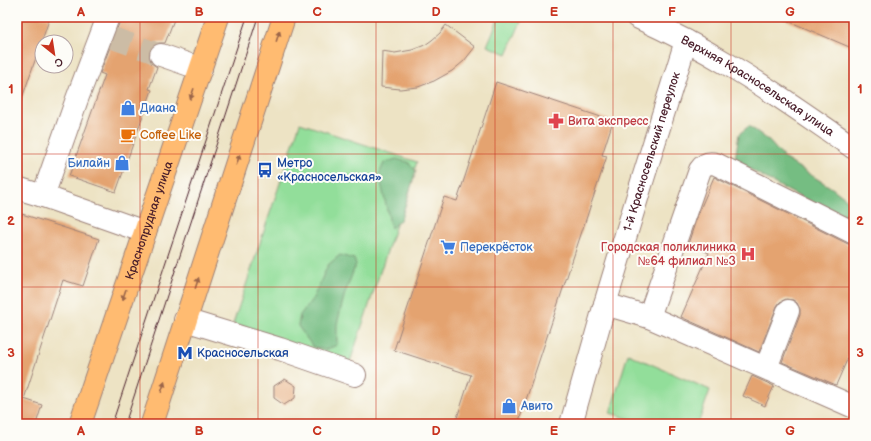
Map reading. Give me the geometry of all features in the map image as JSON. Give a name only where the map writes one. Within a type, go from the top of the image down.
[{"type":"main road","name":"Краснопрудная улица","points":[[80,424],[218,17]]},
{"type":"main road","points":[[152,424],[284,17]]},
{"type":"street","name":"Верхняя Красносельская улица","points":[[637,17],[686,41],[749,77],[854,147]]},
{"type":"street","points":[[43,196],[76,99],[106,30]]},
{"type":"street","name":"1-й Красносельский переулок","points":[[571,424],[605,304],[686,41]]},
{"type":"street","points":[[161,55],[201,69]]},
{"type":"street","points":[[648,317],[700,170],[707,164],[716,164],[854,233]]},
{"type":"street","points":[[17,188],[145,232]]},
{"type":"street","points":[[605,304],[648,317],[854,406]]},
{"type":"street","points":[[766,368],[788,311]]},
{"type":"street","points":[[185,320],[280,349],[355,375]]},
{"type":"green space","points":[[499,17],[523,17],[507,54],[487,46]]},
{"type":"green space","points":[[300,123],[417,162],[350,362],[233,324]]},
{"type":"green space","points":[[749,126],[768,140],[785,159],[832,188],[854,205],[854,220],[800,197],[738,162],[735,159],[739,134]]},
{"type":"green space","points":[[396,159],[408,162],[416,171],[401,219],[391,228],[379,174],[384,163]]},
{"type":"green space","points":[[340,255],[354,259],[356,264],[345,293],[337,324],[337,345],[325,350],[313,347],[298,326],[300,315],[313,298],[328,265]]},
{"type":"green space","points":[[628,354],[710,390],[698,424],[647,424],[610,413]]},
{"type":"building","points":[[17,17],[50,17],[44,34],[34,34],[34,63],[20,104],[17,103]]},
{"type":"building","points":[[120,17],[175,17],[165,43],[153,45],[149,51],[151,63],[157,67],[149,89],[152,90],[116,192],[69,176],[105,75],[100,73],[120,21]]},
{"type":"building","points":[[779,17],[854,17],[854,49]]},
{"type":"building","points":[[446,25],[475,47],[464,61],[452,71],[434,81],[418,87],[400,89],[381,87],[382,51],[395,53],[412,50],[425,45],[440,33]]},
{"type":"building","points":[[496,82],[613,121],[602,155],[607,156],[518,424],[455,424],[471,375],[394,350],[444,197],[457,201]]},
{"type":"building","points":[[714,177],[848,244],[854,245],[854,344],[836,385],[782,362],[800,315],[800,309],[797,303],[793,300],[786,299],[780,302],[777,306],[759,352],[681,317],[709,253],[688,244],[698,214]]},
{"type":"building","points":[[22,214],[99,239],[83,286],[63,280],[24,399],[42,405],[36,424],[17,424],[17,229]]},
{"type":"building","points":[[752,376],[774,386],[765,406],[743,396]]},
{"type":"building","points":[[285,379],[296,386],[295,398],[284,405],[274,398],[274,386]]},
{"type":"tunnel","points":[[110,37],[161,55]]},
{"type":"tram line","points":[[112,424],[247,17]]},
{"type":"tram line","points":[[125,424],[258,17]]},
{"type":"place","name":"Диана","points":[[128,108]]},
{"type":"place","name":"Вита экспресс","points":[[556,121]]},
{"type":"place","name":"Coffee Like","points":[[128,135]]},
{"type":"place","name":"Билайн","points":[[122,163]]},
{"type":"place","name":"Метро «Красносельская»","points":[[265,170]]},
{"type":"place","name":"Перекрёсток","points":[[448,247]]},
{"type":"place","name":"Городская поликлиника №64 филиал №3","points":[[748,254]]},
{"type":"place","name":"Красносельская","points":[[185,353]]},
{"type":"place","name":"Авито","points":[[509,406]]}]
